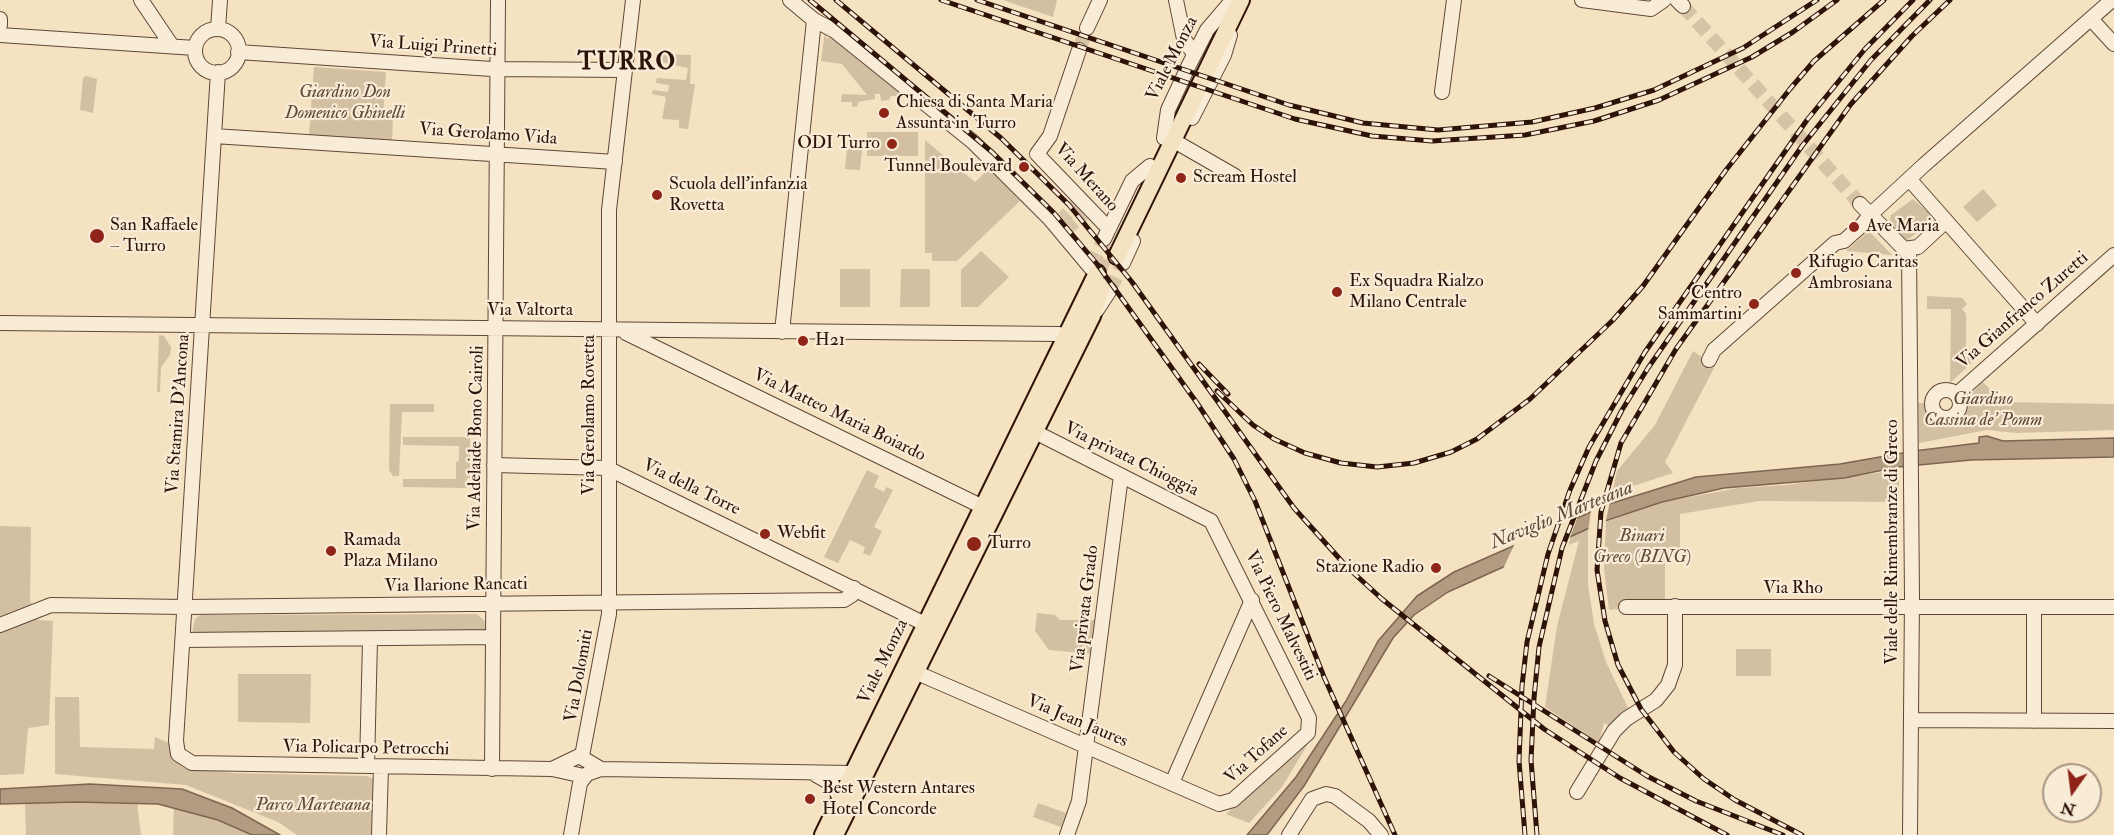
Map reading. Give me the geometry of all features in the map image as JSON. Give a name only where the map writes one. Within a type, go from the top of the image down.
[{"type":"main road","name":"Viale Monza","points":[[1113,247],[1150,166],[1169,145],[1230,24],[1234,1]]},
{"type":"main road","name":"Viale Monza","points":[[1113,247],[1141,209],[1234,1]]},
{"type":"main road","name":"Viale Monza","points":[[836,835],[1028,429],[1092,316],[1099,276]]},
{"type":"main road","name":"Viale Monza","points":[[1028,429],[1061,339],[1099,276]]},
{"type":"main road","name":"Viale Monza","points":[[823,835],[924,624],[989,510]]},
{"type":"street","points":[[141,0],[172,46]]},
{"type":"street","points":[[218,29],[220,0]]},
{"type":"street","name":"Via Adelaide Bono Cairoli","points":[[492,769],[498,0]]},
{"type":"street","name":"Via Gerolamo Rovetta","points":[[609,602],[607,468],[615,330],[609,205],[633,0]]},
{"type":"street","points":[[1087,28],[1100,0]]},
{"type":"street","points":[[1176,0],[1184,39],[1194,54]]},
{"type":"street","points":[[1442,92],[1455,0]]},
{"type":"street","points":[[1582,0],[1651,9],[1664,0]]},
{"type":"street","points":[[1709,360],[1714,350],[1835,243],[1844,241],[1870,215],[2112,0]]},
{"type":"street","name":"Viale Monza","points":[[1169,145],[1168,110],[1207,30],[1234,1]]},
{"type":"street","points":[[798,3],[814,20],[835,31],[973,142],[1060,228],[1099,276]]},
{"type":"street","points":[[0,19],[0,25]]},
{"type":"street","points":[[1180,19],[1192,30],[1207,30]]},
{"type":"street","points":[[2091,19],[2114,44]]},
{"type":"street","points":[[782,332],[814,20]]},
{"type":"street","points":[[218,29],[233,36],[238,52],[232,66],[218,72],[201,65],[195,48],[202,35],[218,29]]},
{"type":"street","points":[[0,35],[195,48]]},
{"type":"street","name":"Via Merano","points":[[1079,50],[1050,136],[1037,154],[1113,247]]},
{"type":"street","name":"Via Luigi Prinetti","points":[[238,52],[498,69],[625,70]]},
{"type":"street","name":"Via Stamira D'Ancona","points":[[180,758],[176,745],[218,72]]},
{"type":"street","name":"Via Gerolamo Vida","points":[[214,136],[615,162]]},
{"type":"street","points":[[1169,145],[1234,176]]},
{"type":"street","points":[[1910,180],[2037,324]]},
{"type":"street","points":[[1860,204],[1900,248],[1909,250],[1918,247],[1946,222]]},
{"type":"street","name":"Viale delle Rimembranze di Greco","points":[[1909,250],[1912,607],[1910,835]]},
{"type":"street","name":"Via Gianfranco Zuretti","points":[[1957,394],[2114,255]]},
{"type":"street","name":"Via Valtorta","points":[[0,323],[782,332],[1061,339]]},
{"type":"street","name":"Via Matteo Maria Boiardo","points":[[615,330],[678,358],[989,510]]},
{"type":"street","points":[[678,358],[674,343],[678,334],[684,331]]},
{"type":"street","name":"Via privata Chioggia","points":[[1028,429],[1211,521]]},
{"type":"street","name":"Via della Torre","points":[[494,465],[607,468],[924,624]]},
{"type":"street","name":"Via privata Grado","points":[[1067,835],[1079,801],[1121,476]]},
{"type":"street","name":"Via Piero Malvestiti","points":[[1211,521],[1309,718],[1310,729]]},
{"type":"street","name":"Via Ilarione Rancati","points":[[1,622],[51,605],[185,607],[844,600],[852,595],[854,588]]},
{"type":"street","points":[[1172,783],[1252,600]]},
{"type":"street","name":"Via Dolomiti","points":[[571,835],[580,767],[590,725],[609,602]]},
{"type":"street","points":[[1577,792],[1614,731],[1656,700],[1668,685],[1676,662],[1675,606]]},
{"type":"street","name":"Via Rho","points":[[1626,607],[2114,607]]},
{"type":"street","points":[[2034,607],[2034,721]]},
{"type":"street","points":[[183,640],[370,640],[493,637]]},
{"type":"street","points":[[370,640],[374,767],[379,835]]},
{"type":"street","name":"Via Jean Jaures","points":[[915,672],[1224,804]]},
{"type":"street","points":[[1911,720],[2114,721]]},
{"type":"street","name":"Via Tofane","points":[[1224,804],[1233,800],[1310,729]]},
{"type":"street","name":"Via Policarpo Petrocchi","points":[[180,758],[192,763],[552,770],[580,767],[852,773]]},
{"type":"street","name":"Via Policarpo Petrocchi","points":[[808,772],[830,782],[840,798]]},
{"type":"street","points":[[1289,835],[1312,799],[1322,794],[1332,795],[1370,821],[1381,835]]},
{"type":"green space","points":[[1003,0],[1057,0],[1053,17]]},
{"type":"green space","points":[[825,32],[827,39],[832,34],[902,90],[897,96],[891,96],[889,100],[881,101],[880,94],[875,94],[875,99],[858,102],[858,106],[852,107],[852,102],[841,102],[842,94],[867,95],[842,64],[821,61]]},
{"type":"green space","points":[[661,54],[691,55],[690,84],[695,84],[688,129],[679,128],[679,120],[662,119],[666,97],[652,94],[653,90],[668,92],[669,85],[656,83],[657,78],[686,80],[688,68],[660,62]]},
{"type":"green space","name":"Giardino Don Domenico Ghinelli","points":[[314,67],[386,72],[383,118],[393,119],[392,140],[309,135]]},
{"type":"green space","points":[[86,76],[97,79],[93,113],[80,110],[83,78]]},
{"type":"green space","name":"ODI Turro","points":[[867,132],[918,132],[918,156],[867,156]]},
{"type":"green space","points":[[848,138],[863,140],[860,170],[845,169]]},
{"type":"green space","points":[[925,140],[975,182],[989,169],[1020,201],[957,261],[932,261],[932,253],[925,253]]},
{"type":"green space","points":[[1983,189],[1997,205],[1977,222],[1963,207]]},
{"type":"green space","points":[[1913,199],[1928,212],[1930,218],[1928,225],[1907,240],[1900,238],[1889,222],[1891,215]]},
{"type":"green space","points":[[1869,231],[1890,253],[1893,255],[1846,251]]},
{"type":"green space","points":[[981,251],[1009,277],[978,307],[961,307],[961,270]]},
{"type":"green space","points":[[840,269],[870,269],[870,307],[840,307]]},
{"type":"green space","points":[[901,269],[930,269],[930,307],[900,307]]},
{"type":"green space","points":[[1927,296],[1962,298],[1967,304],[1962,309],[1966,314],[1966,355],[1975,360],[1950,383],[1951,309],[1927,309]]},
{"type":"green space","points":[[159,335],[164,336],[171,347],[170,355],[161,367],[160,392],[157,392]]},
{"type":"green space","points":[[1693,351],[1715,366],[1665,462],[1673,473],[1612,493],[1617,471],[1655,425]]},
{"type":"green space","name":"Giardino Cassina de' Pomm","points":[[1983,382],[2002,402],[2114,404],[2114,430],[2016,433],[1987,430],[1919,443],[1918,403],[1926,403],[1928,416],[1932,419],[1948,424],[1958,422],[1965,399]]},
{"type":"green space","points":[[390,404],[434,404],[434,412],[402,412],[399,476],[393,476],[389,470]]},
{"type":"green space","points":[[403,437],[470,437],[470,478],[467,478],[467,488],[403,487],[403,479],[456,479],[459,446],[403,445]]},
{"type":"green space","points":[[867,470],[879,476],[874,487],[884,492],[886,487],[893,490],[874,527],[882,531],[870,556],[863,553],[865,547],[850,540],[838,563],[824,557]]},
{"type":"green space","name":"Binari Greco (BING)","points":[[1899,470],[1899,502],[1759,501],[1680,514],[1680,554],[1665,555],[1665,604],[1609,610],[1604,569],[1606,522],[1663,502],[1738,488],[1786,485]]},
{"type":"green space","points":[[0,526],[31,527],[30,600],[38,620],[53,621],[49,725],[28,728],[24,774],[0,775]]},
{"type":"green space","points":[[1588,529],[1588,585],[1594,624],[1606,662],[1629,710],[1610,726],[1604,723],[1599,743],[1545,707],[1557,626],[1579,541],[1568,545],[1571,537]]},
{"type":"green space","points":[[1037,613],[1055,615],[1060,620],[1095,620],[1093,654],[1049,650],[1035,631]]},
{"type":"green space","points":[[477,614],[486,622],[485,631],[192,633],[195,619],[200,615]]},
{"type":"green space","points":[[1736,649],[1771,649],[1771,676],[1736,676]]},
{"type":"green space","points":[[238,674],[311,674],[310,723],[238,722]]},
{"type":"green space","name":"Parco Martesana","points":[[55,697],[79,697],[80,747],[154,749],[155,737],[169,743],[174,760],[184,768],[233,773],[367,776],[373,779],[371,835],[297,835],[278,822],[186,785],[55,774]]},
{"type":"green space","points":[[1321,722],[1282,787],[1249,823],[1226,814],[1310,738]]},
{"type":"green space","points":[[25,802],[137,802],[141,835],[26,835]]},
{"type":"green space","points":[[1038,803],[1066,813],[1061,827],[1033,817]]},
{"type":"green space","points":[[174,805],[226,821],[254,835],[173,835]]},
{"type":"shaded area","points":[[1987,436],[2003,441],[2114,438],[2114,457],[1971,460],[1898,467],[1844,478],[1724,488],[1662,502],[1605,521],[1448,592],[1414,615],[1393,638],[1304,786],[1267,835],[1247,835],[1296,777],[1346,701],[1378,641],[1417,596],[1454,572],[1609,504],[1696,477],[1840,464],[1979,443],[1979,437]]},
{"type":"shaded area","points":[[90,784],[182,789],[232,808],[280,835],[252,835],[218,820],[158,804],[77,802],[0,804],[0,789]]},
{"type":"pier","points":[[1610,501],[1605,525],[1588,532],[1591,510]]},
{"type":"pier","points":[[1578,516],[1569,540],[1502,571],[1516,541]]},
{"type":"tunnel","points":[[1683,6],[1860,204]]},
{"type":"tunnel","points":[[1079,50],[1087,28]]},
{"type":"tunnel","points":[[1058,223],[1076,205]]},
{"type":"tunnel","points":[[1064,231],[1083,214]]},
{"type":"tunnel","points":[[1091,266],[1104,239]]},
{"type":"tunnel","points":[[1097,273],[1110,247]]},
{"type":"tunnel","points":[[1110,290],[1123,263]]},
{"type":"railway","points":[[810,0],[992,152],[1054,213],[1097,264],[1197,403],[1234,459],[1255,501],[1324,677],[1395,835]]},
{"type":"railway","points":[[836,0],[1001,138],[1069,205],[1132,282],[1294,508],[1347,567],[1382,599],[1544,729],[1620,778],[1727,835]]},
{"type":"railway","points":[[941,0],[1295,119],[1372,136],[1432,141],[1525,135],[1594,121],[1659,100],[1752,57],[1793,32],[1837,0]]},
{"type":"railway","points":[[977,0],[1289,105],[1363,123],[1438,130],[1532,122],[1595,108],[1654,90],[1743,48],[1817,0]]},
{"type":"railway","points":[[1217,391],[1253,425],[1274,439],[1305,453],[1341,463],[1377,467],[1414,463],[1451,452],[1477,439],[1530,399],[1613,320],[1643,286],[1726,170],[1790,89],[1814,61],[1884,0]]},
{"type":"railway","points":[[1525,835],[1519,761],[1522,686],[1527,642],[1548,554],[1570,490],[1589,447],[1645,352],[1807,120],[1865,49],[1913,0]]},
{"type":"railway","points":[[1537,835],[1531,760],[1539,647],[1562,548],[1596,461],[1622,410],[1648,368],[1802,146],[1871,60],[1930,0]]},
{"type":"railway","points":[[1802,835],[1735,800],[1704,779],[1674,752],[1641,709],[1618,665],[1605,621],[1597,570],[1601,512],[1621,443],[1676,349],[1851,104],[1912,36],[1950,0]]},
{"type":"railway","points":[[1199,364],[1228,394]]},
{"type":"railway","points":[[1489,676],[1647,776],[1696,801],[1783,835]]},
{"type":"place","name":"Chiesa di Santa Maria Assunta in Turro","points":[[884,113]]},
{"type":"place","name":"ODI Turro","points":[[892,144]]},
{"type":"place","name":"Tunnel Boulevard","points":[[1024,167]]},
{"type":"place","name":"Scream Hostel","points":[[1181,178]]},
{"type":"place","name":"Scuola dell'infanzia Rovetta","points":[[657,195]]},
{"type":"place","name":"Ave Maria","points":[[1854,227]]},
{"type":"place","name":"San Raffaele – Turro","points":[[97,236]]},
{"type":"place","name":"Rifugio Caritas Ambrosiana","points":[[1796,273]]},
{"type":"place","name":"Ex Squadra Rialzo Milano Centrale","points":[[1337,292]]},
{"type":"place","name":"Centro Sammartini","points":[[1754,304]]},
{"type":"place","name":"H21","points":[[803,341]]},
{"type":"place","name":"Webfit","points":[[765,534]]},
{"type":"place","name":"Turro","points":[[974,544]]},
{"type":"place","name":"Ramada Plaza Milano","points":[[331,551]]},
{"type":"place","name":"Stazione Radio","points":[[1436,568]]},
{"type":"place","name":"Best Western Antares Hotel Concorde","points":[[810,799]]},
{"type":"district","name":"TURRO","points":[[627,64]]},
{"type":"water label","name":"Naviglio Martesana","points":[[1562,516]]}]
